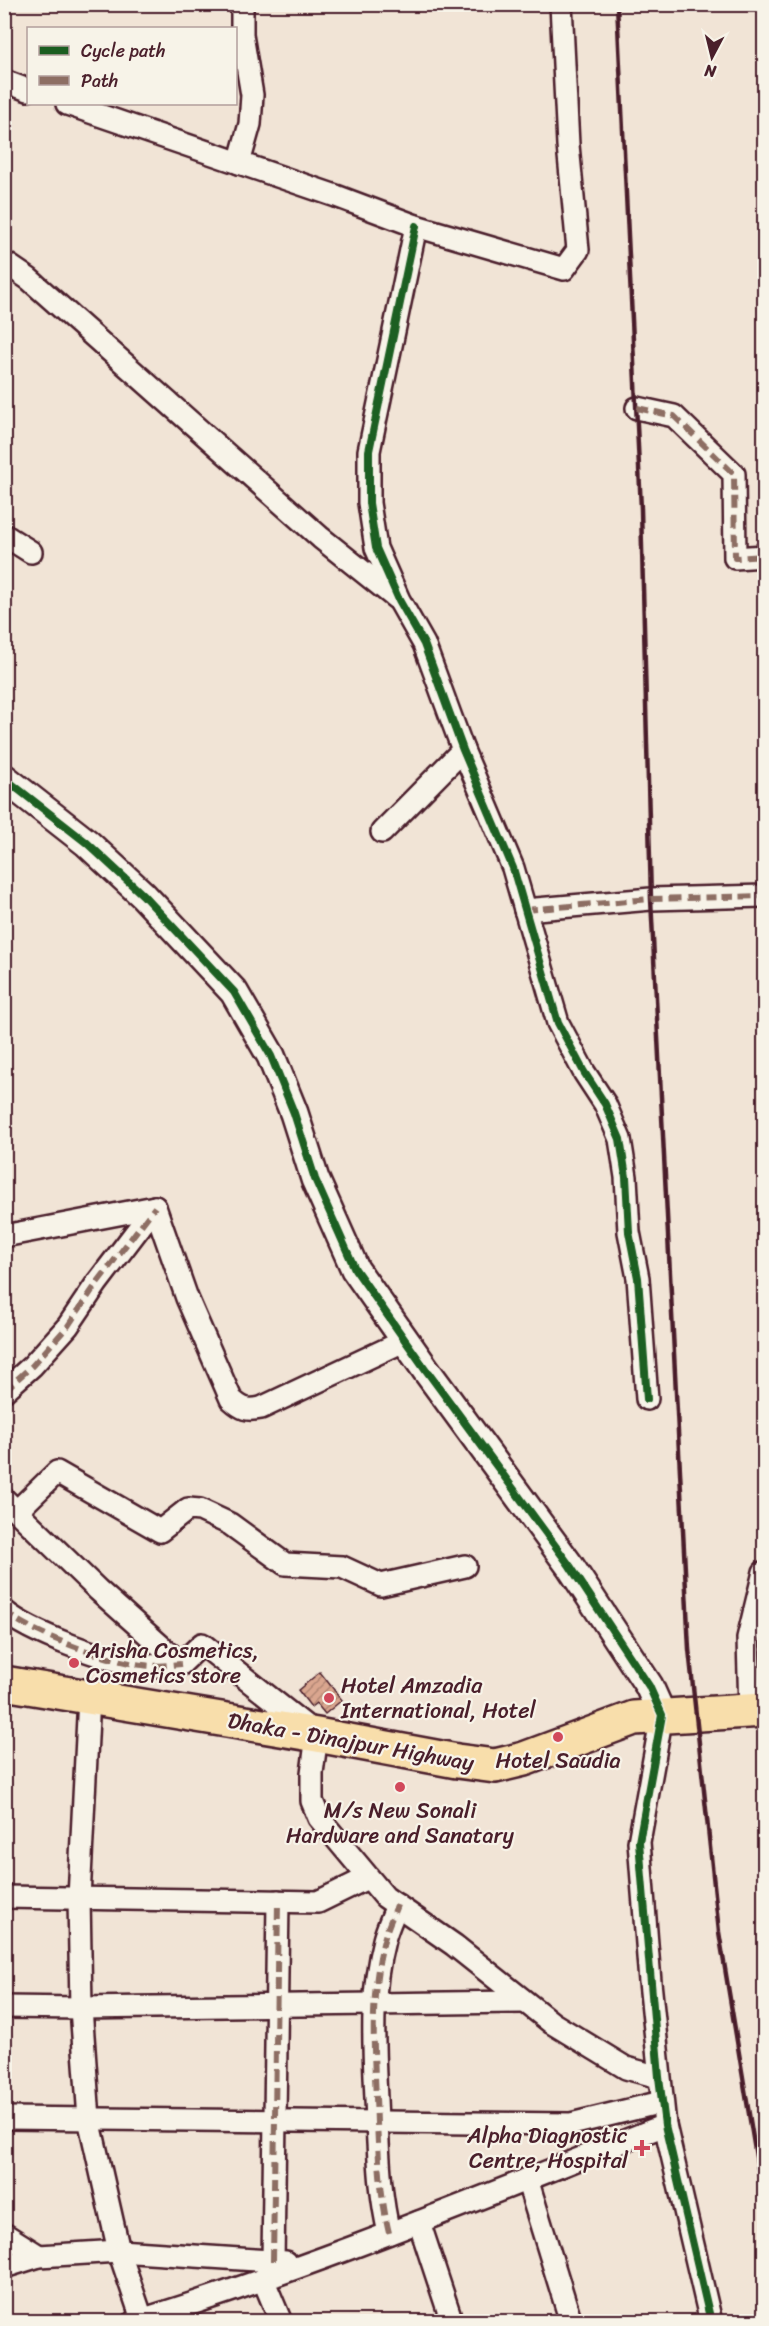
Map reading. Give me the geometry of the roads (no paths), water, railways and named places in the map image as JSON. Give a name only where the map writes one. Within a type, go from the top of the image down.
[{"type":"highway","name":"Dhaka - Dinajpur Highway","points":[[4,1683],[495,1766],[524,1759],[634,1718],[757,1711]]},
{"type":"street","points":[[238,163],[250,124],[252,95],[242,35],[242,4]]},
{"type":"street","points":[[69,105],[336,196],[416,226],[564,269],[578,250],[568,145],[561,4]]},
{"type":"street","points":[[4,81],[27,90]]},
{"type":"street","points":[[416,226],[369,451],[369,503],[376,548],[399,600],[424,644],[463,750],[513,868],[558,1023],[584,1072],[605,1104],[620,1139],[626,1177],[629,1232],[638,1278],[647,1399]]},
{"type":"street","points":[[4,262],[29,279],[321,538],[399,600]]},
{"type":"street","points":[[637,408],[674,416],[734,474],[735,558],[765,556]]},
{"type":"street","points":[[4,535],[31,552]]},
{"type":"street","points":[[382,832],[463,750]]},
{"type":"street","points":[[4,778],[87,843],[143,895],[234,992],[271,1056],[294,1113],[315,1179],[355,1269],[570,1566],[649,1686],[662,1715],[639,1842],[662,2102],[665,2125],[711,2322]]},
{"type":"street","points":[[525,910],[651,899],[765,896]]},
{"type":"street","points":[[155,1207],[187,1298],[231,1399],[241,1409],[261,1408],[406,1340]]},
{"type":"street","points":[[4,1236],[155,1207]]},
{"type":"street","points":[[4,1390],[32,1366],[68,1326],[97,1283],[155,1207]]},
{"type":"street","points":[[181,1664],[98,1590],[11,1505],[57,1472],[160,1531],[188,1509],[200,1510],[230,1524],[285,1564],[342,1567],[381,1585],[465,1566]]},
{"type":"street","points":[[757,1711],[748,1638],[765,1572]]},
{"type":"street","points":[[4,1611],[13,1619],[102,1655],[143,1665],[181,1664],[202,1644],[317,1735],[312,1773],[312,1801],[315,1810],[367,1878],[385,1897],[454,1945],[552,2023],[626,2068],[660,2077]]},
{"type":"street","points":[[89,1696],[79,1899],[81,2008],[89,2119],[119,2251],[138,2320],[204,2301],[268,2270]]},
{"type":"street","points":[[4,1897],[318,1902],[367,1878]]},
{"type":"street","points":[[278,1901],[276,2121],[268,2270],[281,2322]]},
{"type":"street","points":[[389,2233],[382,2204],[378,2171],[374,2004],[377,1969],[384,1937],[397,1905]]},
{"type":"street","points":[[4,2007],[81,2008],[524,2001]]},
{"type":"street","points":[[4,2118],[571,2124],[662,2102]]},
{"type":"street","points":[[4,2267],[39,2256],[119,2251],[268,2270],[308,2264],[665,2125]]},
{"type":"street","points":[[527,2179],[571,2322]]},
{"type":"street","points":[[419,2222],[452,2322]]},
{"type":"street","points":[[4,2234],[39,2256]]},
{"type":"railway","points":[[617,4],[641,509],[651,899],[689,1649],[719,1932],[764,2205]]},
{"type":"place","name":"Arisha Cosmetics, Cosmetics store","points":[[74,1663]]},
{"type":"place","name":"Hotel Amzadia International, Hotel","points":[[329,1698]]},
{"type":"place","name":"Hotel Saudia","points":[[558,1737]]},
{"type":"place","name":"M/s New Sonali Hardware and Sanatary","points":[[400,1787]]},
{"type":"place","name":"Alpha Diagnostic Centre, Hospital","points":[[642,2148]]}]
